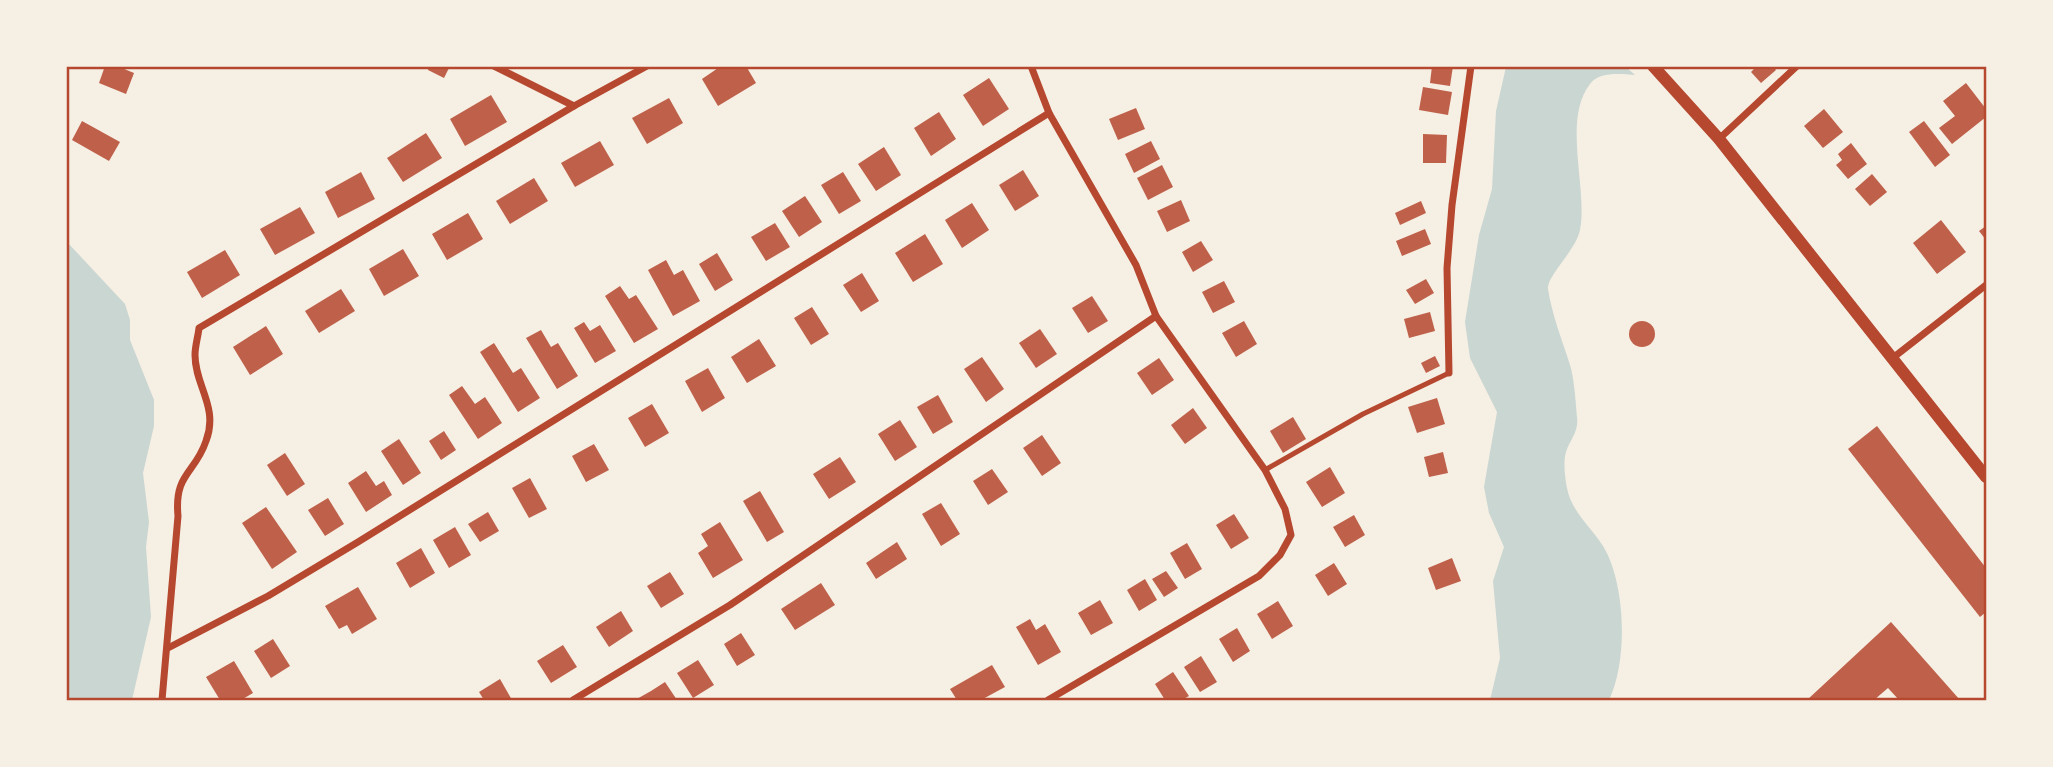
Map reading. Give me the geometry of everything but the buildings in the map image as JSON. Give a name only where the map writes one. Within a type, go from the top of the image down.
[{"type":"street","points":[[494,66],[574,106]]},
{"type":"street","points":[[162,701],[178,516],[177,498],[183,476],[206,442],[211,409],[195,357],[199,328],[574,106],[647,66]]},
{"type":"street","points":[[1031,66],[1049,113],[1136,265],[1156,316],[1265,470],[1285,509],[1291,535],[1280,555],[1259,576],[1048,701]]},
{"type":"street","points":[[1450,373],[1447,268],[1452,205],[1471,66]]},
{"type":"street","points":[[1719,139],[1797,66]]},
{"type":"street","points":[[1656,70],[1719,139],[1894,356],[1986,477]]},
{"type":"street","points":[[168,648],[268,596],[335,556],[1049,113]]},
{"type":"street","points":[[1894,356],[1986,285]]},
{"type":"street","points":[[573,701],[730,606],[1156,316]]},
{"type":"lane","points":[[1265,470],[1363,414],[1450,373]]},
{"type":"shaded area","points":[[1506,67],[1626,67],[1635,75],[1611,74],[1599,77],[1590,84],[1582,99],[1577,135],[1582,213],[1580,230],[1548,289],[1571,370],[1575,398],[1577,427],[1566,452],[1567,488],[1573,504],[1611,562],[1620,601],[1622,644],[1615,684],[1609,700],[1490,700],[1500,658],[1493,581],[1504,547],[1489,513],[1484,487],[1497,412],[1470,358],[1465,322],[1479,235],[1492,189],[1496,111]]},
{"type":"shaded area","points":[[67,242],[125,304],[130,320],[130,340],[154,400],[154,426],[143,473],[149,522],[146,547],[151,617],[132,700],[67,700]]}]
